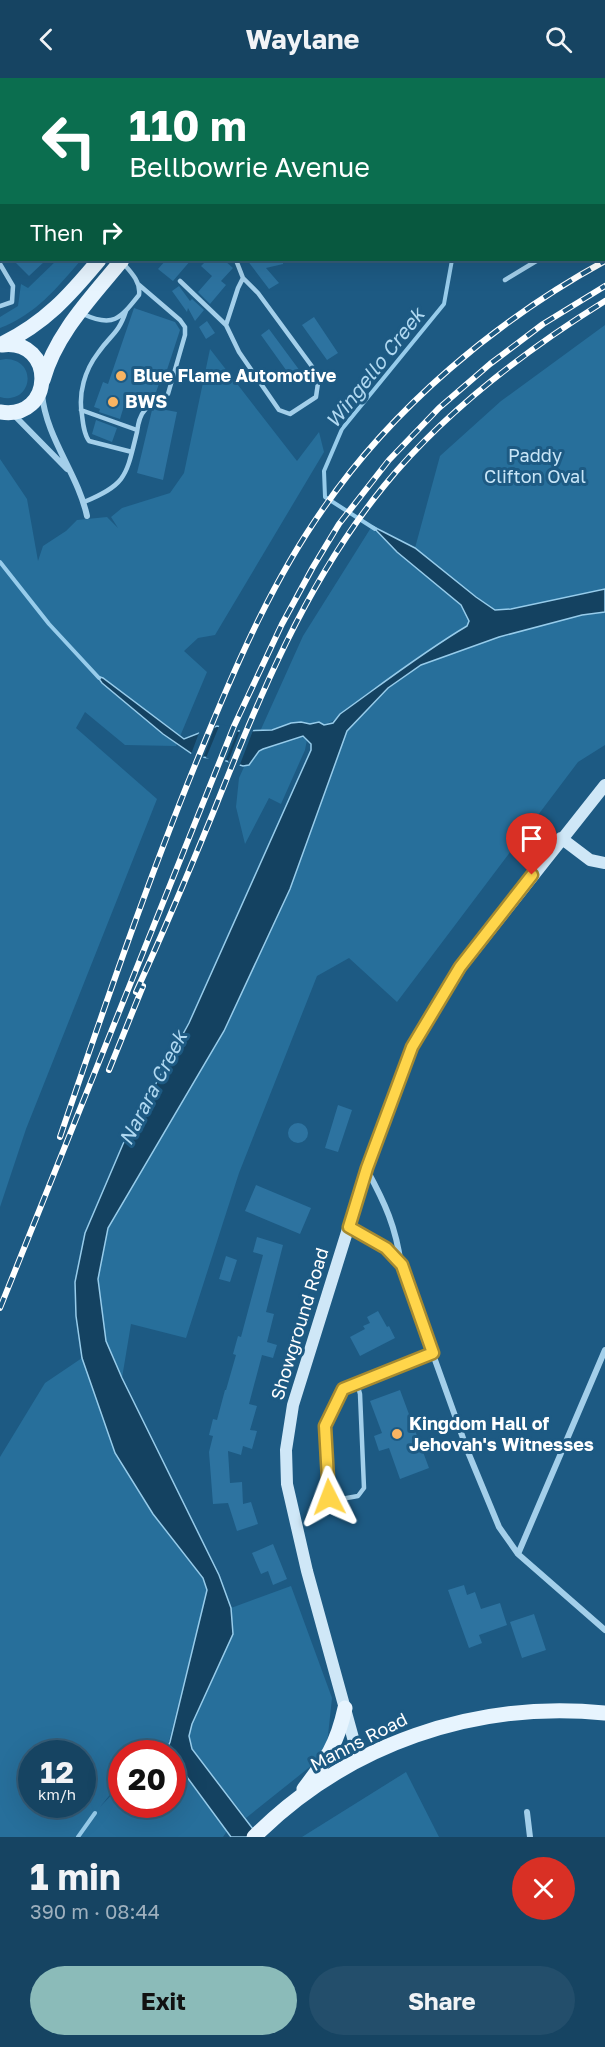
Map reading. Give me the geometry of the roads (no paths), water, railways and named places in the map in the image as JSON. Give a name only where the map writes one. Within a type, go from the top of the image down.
[{"type":"main road","points":[[1,345],[28,331],[53,311],[98,261]]},
{"type":"main road","points":[[5,414],[22,410],[32,404],[38,395],[56,345],[121,261]]},
{"type":"main road","points":[[1,345],[19,346],[33,354],[39,363],[42,382]]},
{"type":"main road","points":[[291,1805],[332,1749],[340,1733],[345,1708]]},
{"type":"main road","name":"Manns Road","points":[[259,1833],[313,1788],[361,1760],[420,1732],[468,1719],[522,1711],[605,1713]]},
{"type":"street","points":[[42,382],[45,411],[84,502],[87,516]]},
{"type":"street","points":[[5,414],[33,433],[73,477]]},
{"type":"street","name":"Showground Road","points":[[361,1760],[345,1708],[287,1484],[286,1450],[293,1405],[367,1168],[412,1047],[460,967],[605,784]]},
{"type":"street","points":[[561,838],[590,860],[605,863]]},
{"type":"street","points":[[367,1168],[383,1199],[397,1237],[402,1265],[468,1452],[499,1527],[518,1554],[605,1630]]},
{"type":"street","points":[[349,1227],[386,1248],[402,1265]]},
{"type":"street","points":[[518,1554],[605,1350]]},
{"type":"street","points":[[527,1812],[531,1837]]},
{"type":"lane","points":[[84,502],[108,492],[125,473],[140,418],[145,410],[168,394],[185,335],[180,320],[138,284],[123,261]]},
{"type":"lane","points":[[180,280],[226,325],[240,351],[279,410],[290,414],[316,398],[319,376],[258,293],[243,278],[236,261]]},
{"type":"lane","points":[[505,280],[536,261]]},
{"type":"lane","points":[[0,264],[13,286],[12,302],[3,307],[0,306]]},
{"type":"lane","points":[[226,325],[243,278]]},
{"type":"lane","points":[[80,312],[104,322],[118,317],[139,295],[138,284]]},
{"type":"lane","points":[[126,311],[121,327],[99,351],[90,367],[83,384],[81,410],[85,434],[89,441],[132,452]]},
{"type":"lane","points":[[81,410],[137,430]]},
{"type":"lane","points":[[357,1383],[360,1394],[364,1488],[358,1496],[330,1501],[325,1426],[343,1389],[357,1383],[433,1353]]},
{"type":"waterway","name":"Wingello Creek","points":[[375,529],[325,497],[324,471],[342,429],[444,304],[452,261]]},
{"type":"waterway","points":[[0,562],[49,624],[99,678]]},
{"type":"waterway","name":"Narara Creek","points":[[78,1837],[91,1818]]},
{"type":"railway","points":[[60,1137],[148,885],[207,736],[273,591],[305,536],[351,471],[415,401],[450,369],[525,310],[605,261]]},
{"type":"railway","points":[[0,1308],[234,726],[282,624],[313,567],[339,524],[389,460],[439,408],[490,364],[543,324],[605,286]]},
{"type":"railway","points":[[136,992],[185,881],[266,685],[307,602],[356,523],[407,459],[459,408],[545,340],[605,301]]},
{"type":"railway","points":[[109,1070],[143,986]]},
{"type":"place","name":"Blue Flame Automotive","points":[[121,376]]},
{"type":"place","name":"BWS","points":[[113,402]]},
{"type":"place","name":"Kingdom Hall of Jehovah's Witnesses","points":[[397,1434]]},
{"type":"park label","name":"Paddy Clifton Oval","points":[[535,466]]}]
